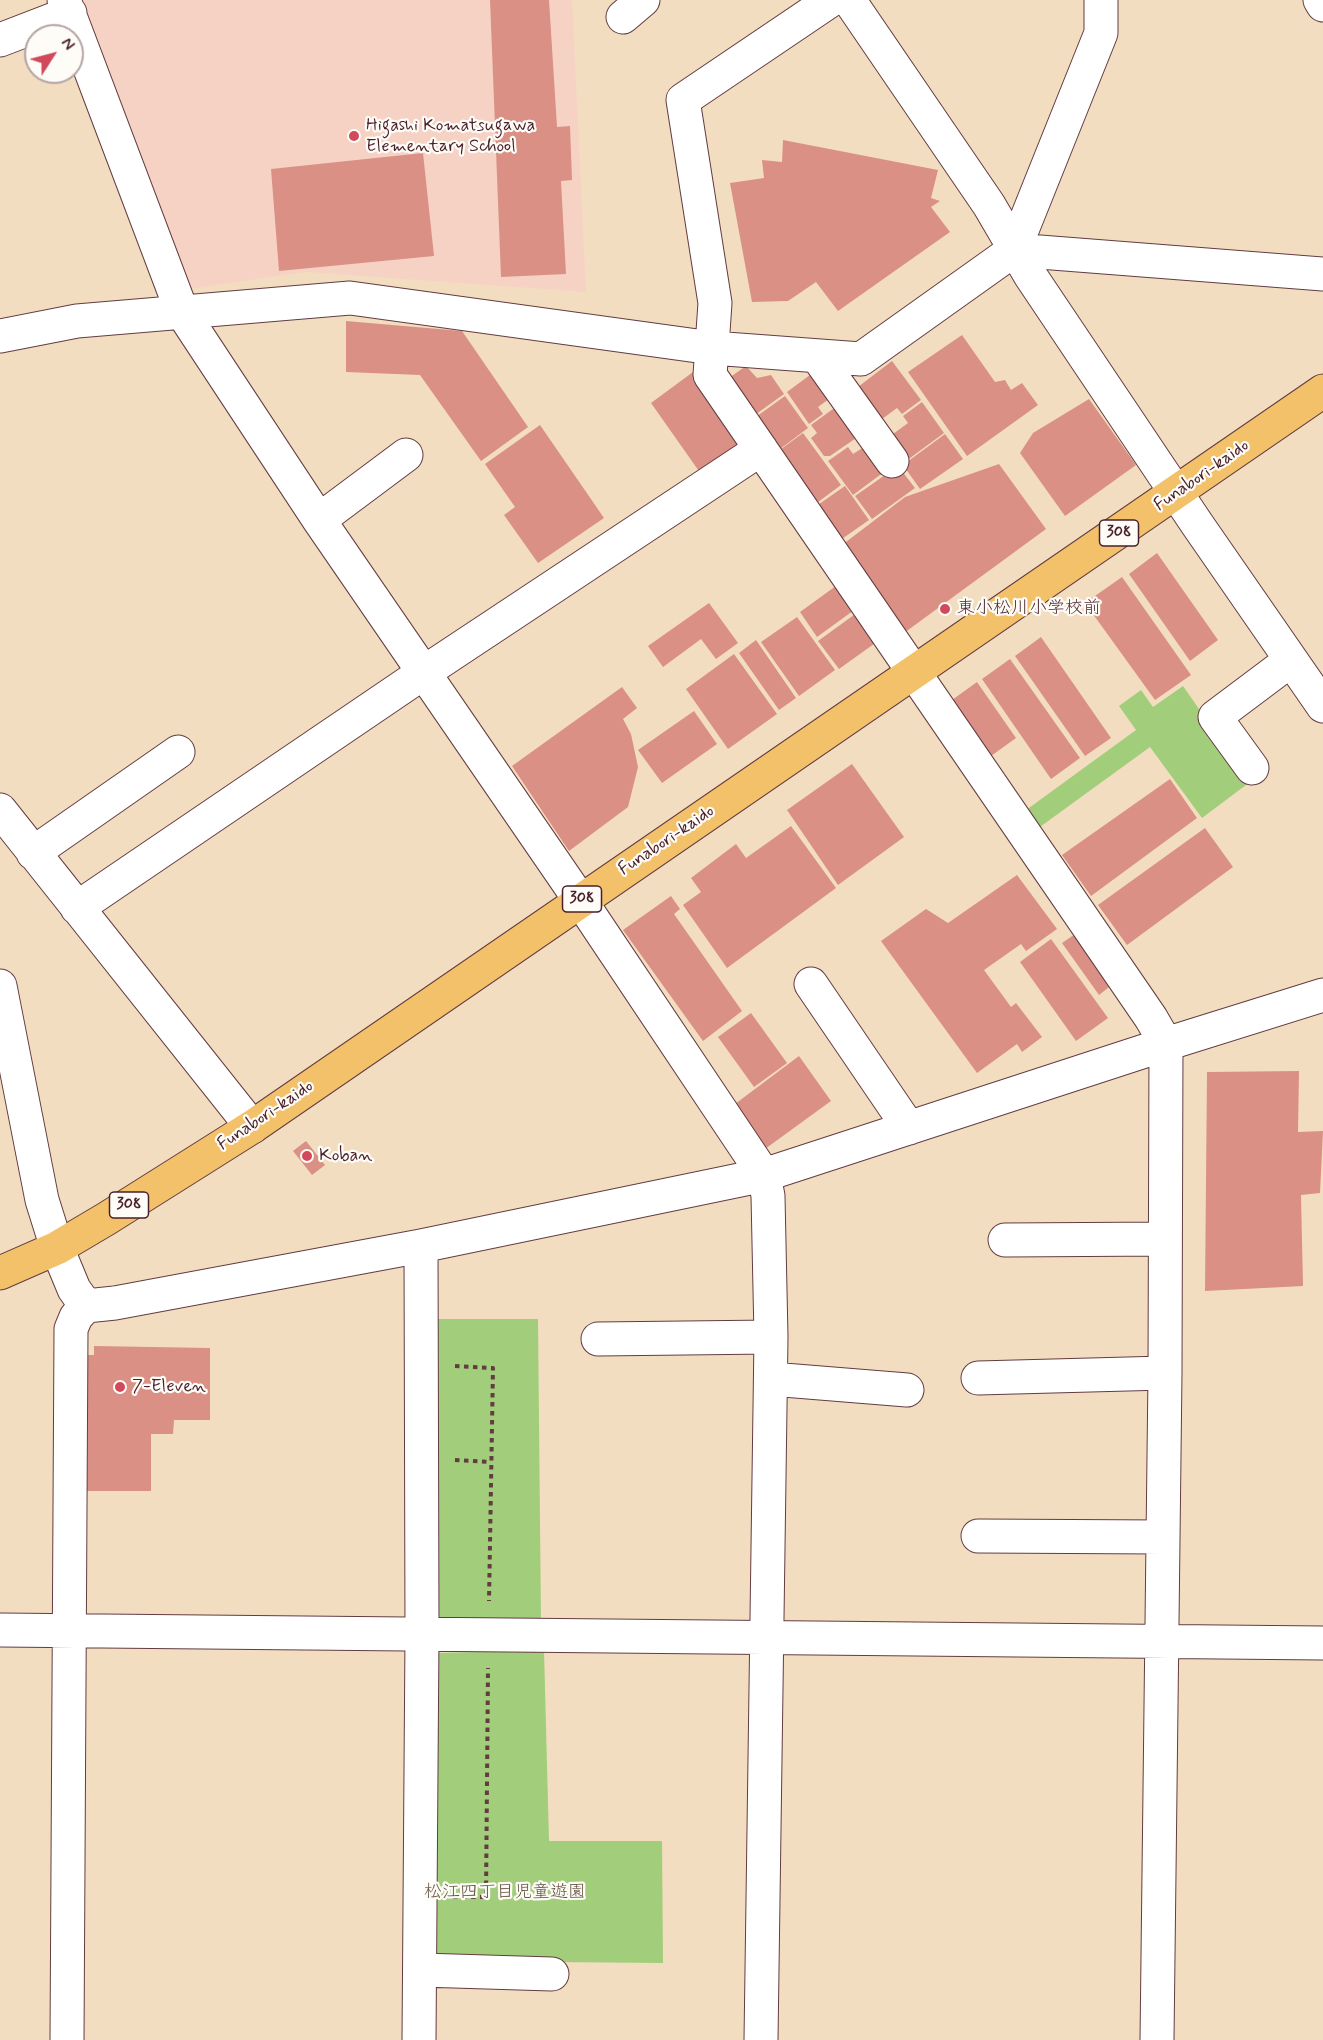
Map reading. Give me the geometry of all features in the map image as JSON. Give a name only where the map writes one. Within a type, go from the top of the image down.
[{"type":"main road","name":"Funabori-kaido","points":[[0,1273],[57,1248],[106,1220],[252,1127],[1323,392]]},
{"type":"street","points":[[831,0],[683,100],[715,303],[710,375],[1151,1018],[1166,1044],[1158,2040]]},
{"type":"street","points":[[849,0],[989,205],[1014,250],[1177,494],[1323,706]]},
{"type":"street","points":[[0,336],[77,321],[350,298],[712,348],[861,359],[1014,250],[1101,33],[1101,0]]},
{"type":"street","points":[[1320,0],[1323,5]]},
{"type":"street","points":[[0,40],[67,7],[182,312],[319,520],[580,900],[764,1176],[768,1196],[771,1379],[761,2040]]},
{"type":"street","points":[[1014,250],[1323,274]]},
{"type":"street","points":[[817,356],[892,461]]},
{"type":"street","points":[[76,908],[423,673],[761,449]]},
{"type":"street","points":[[319,520],[406,454]]},
{"type":"street","points":[[1252,768],[1215,717],[1292,660]]},
{"type":"street","points":[[33,853],[178,752]]},
{"type":"street","points":[[0,810],[252,1127]]},
{"type":"street","points":[[811,984],[909,1128]]},
{"type":"street","points":[[0,986],[42,1200],[57,1248],[74,1289],[86,1306]]},
{"type":"street","points":[[67,2040],[71,1329],[76,1317],[86,1306],[115,1303],[421,1246],[764,1176],[1323,995]]},
{"type":"street","points":[[1005,1240],[1165,1239]]},
{"type":"street","points":[[419,2040],[422,1635],[421,1246]]},
{"type":"street","points":[[598,1339],[771,1337]]},
{"type":"street","points":[[978,1378],[1165,1373]]},
{"type":"street","points":[[771,1379],[907,1390]]},
{"type":"street","points":[[978,1536],[1163,1537]]},
{"type":"street","points":[[0,1630],[1323,1644]]},
{"type":"street","points":[[421,1970],[552,1974]]},
{"type":"shaded area","name":"Higashi Komatsugawa Elementary School","points":[[78,0],[572,0],[586,292],[306,272],[188,289]]},
{"type":"green space","points":[[1183,686],[1250,782],[1202,818],[1150,747],[1033,832],[1022,813],[1136,730],[1119,706],[1141,690],[1153,707]]},
{"type":"green space","points":[[437,1319],[538,1319],[541,1622],[435,1624]]},
{"type":"green space","name":"松江四丁目児童遊園","points":[[544,1650],[549,1841],[662,1841],[663,1963],[436,1961],[438,1653]]},
{"type":"building","points":[[490,0],[549,0],[557,127],[570,126],[572,180],[561,181],[566,274],[501,277]]},
{"type":"building","points":[[783,140],[938,170],[931,198],[940,201],[931,207],[950,232],[838,311],[816,282],[788,301],[752,302],[730,183],[764,178],[762,160],[782,162]]},
{"type":"building","points":[[423,153],[434,256],[279,271],[271,169]]},
{"type":"building","points":[[346,321],[462,331],[528,427],[481,461],[420,375],[346,372]]},
{"type":"building","points":[[962,335],[995,382],[1005,380],[1011,390],[1022,383],[1038,405],[967,456],[908,372]]},
{"type":"building","points":[[892,361],[921,400],[902,414],[897,408],[878,422],[854,390]]},
{"type":"building","points":[[746,366],[757,378],[771,375],[784,394],[752,417],[726,380]]},
{"type":"building","points":[[818,369],[836,394],[818,407],[823,414],[809,424],[787,392]]},
{"type":"building","points":[[693,372],[743,443],[701,474],[651,403]]},
{"type":"building","points":[[785,396],[808,428],[776,452],[753,419]]},
{"type":"building","points":[[1089,399],[1136,465],[1065,516],[1020,453],[1033,433]]},
{"type":"building","points":[[922,402],[944,433],[906,461],[889,437],[908,423],[903,416]]},
{"type":"building","points":[[837,406],[859,436],[830,456],[824,456],[811,438],[817,433],[811,425]]},
{"type":"building","points":[[540,425],[604,518],[538,563],[504,515],[515,507],[485,464]]},
{"type":"building","points":[[803,433],[841,485],[814,505],[777,452]]},
{"type":"building","points":[[945,434],[963,459],[920,489],[903,465]]},
{"type":"building","points":[[848,447],[853,454],[864,447],[888,469],[853,495],[828,461]]},
{"type":"building","points":[[999,464],[1046,529],[904,633],[842,545],[905,497]]},
{"type":"building","points":[[898,466],[915,488],[872,519],[855,496]]},
{"type":"building","points":[[845,486],[869,520],[839,541],[815,507]]},
{"type":"building","points":[[1157,553],[1218,640],[1190,661],[1129,574]]},
{"type":"building","points":[[1122,577],[1191,675],[1155,700],[1085,603]]},
{"type":"building","points":[[840,583],[857,608],[817,637],[800,612]]},
{"type":"building","points":[[709,603],[738,643],[716,659],[701,639],[663,667],[648,646]]},
{"type":"building","points":[[858,612],[878,641],[839,669],[818,641]]},
{"type":"building","points":[[797,617],[835,670],[799,696],[761,642]]},
{"type":"building","points":[[1041,637],[1111,738],[1085,756],[1015,656]]},
{"type":"building","points":[[756,640],[796,698],[779,710],[739,653]]},
{"type":"building","points":[[734,654],[777,714],[728,749],[686,689]]},
{"type":"building","points":[[1010,659],[1080,758],[1051,779],[982,679]]},
{"type":"building","points":[[977,682],[1016,738],[991,756],[952,700]]},
{"type":"building","points":[[622,687],[637,708],[623,719],[631,734],[638,767],[628,807],[569,851],[512,766]]},
{"type":"building","points":[[694,711],[717,744],[662,783],[638,750]]},
{"type":"building","points":[[852,764],[904,837],[838,885],[787,810]]},
{"type":"building","points":[[1170,779],[1197,818],[1091,896],[1062,855]]},
{"type":"building","points":[[791,826],[836,888],[727,968],[683,905],[701,892],[691,878],[736,844],[746,858]]},
{"type":"building","points":[[1205,828],[1233,867],[1127,945],[1098,905]]},
{"type":"building","points":[[1017,875],[1057,929],[1026,951],[1021,944],[984,970],[1011,1007],[1016,1003],[1042,1037],[1022,1052],[1017,1044],[977,1073],[881,941],[926,909],[948,923]]},
{"type":"building","points":[[671,896],[680,909],[674,914],[742,1011],[703,1041],[623,930]]},
{"type":"building","points":[[1081,930],[1118,980],[1099,995],[1062,943]]},
{"type":"building","points":[[1051,939],[1108,1018],[1076,1041],[1020,962]]},
{"type":"building","points":[[751,1013],[787,1063],[754,1087],[718,1037]]},
{"type":"building","points":[[799,1056],[831,1101],[765,1149],[735,1104]]},
{"type":"building","points":[[1299,1071],[1298,1132],[1323,1131],[1320,1193],[1301,1195],[1303,1286],[1205,1291],[1207,1072]]},
{"type":"building","points":[[306,1141],[325,1165],[312,1175],[293,1151]]},
{"type":"building","points":[[94,1346],[210,1348],[210,1420],[174,1420],[173,1434],[151,1434],[151,1491],[87,1491],[88,1355],[94,1355]]},
{"type":"place","name":"Higashi Komatsugawa Elementary School","points":[[354,136]]},
{"type":"place","name":"東小松川小学校前","points":[[945,609]]},
{"type":"place","name":"Koban","points":[[307,1156]]},
{"type":"place","name":"7-Eleven","points":[[120,1387]]}]
